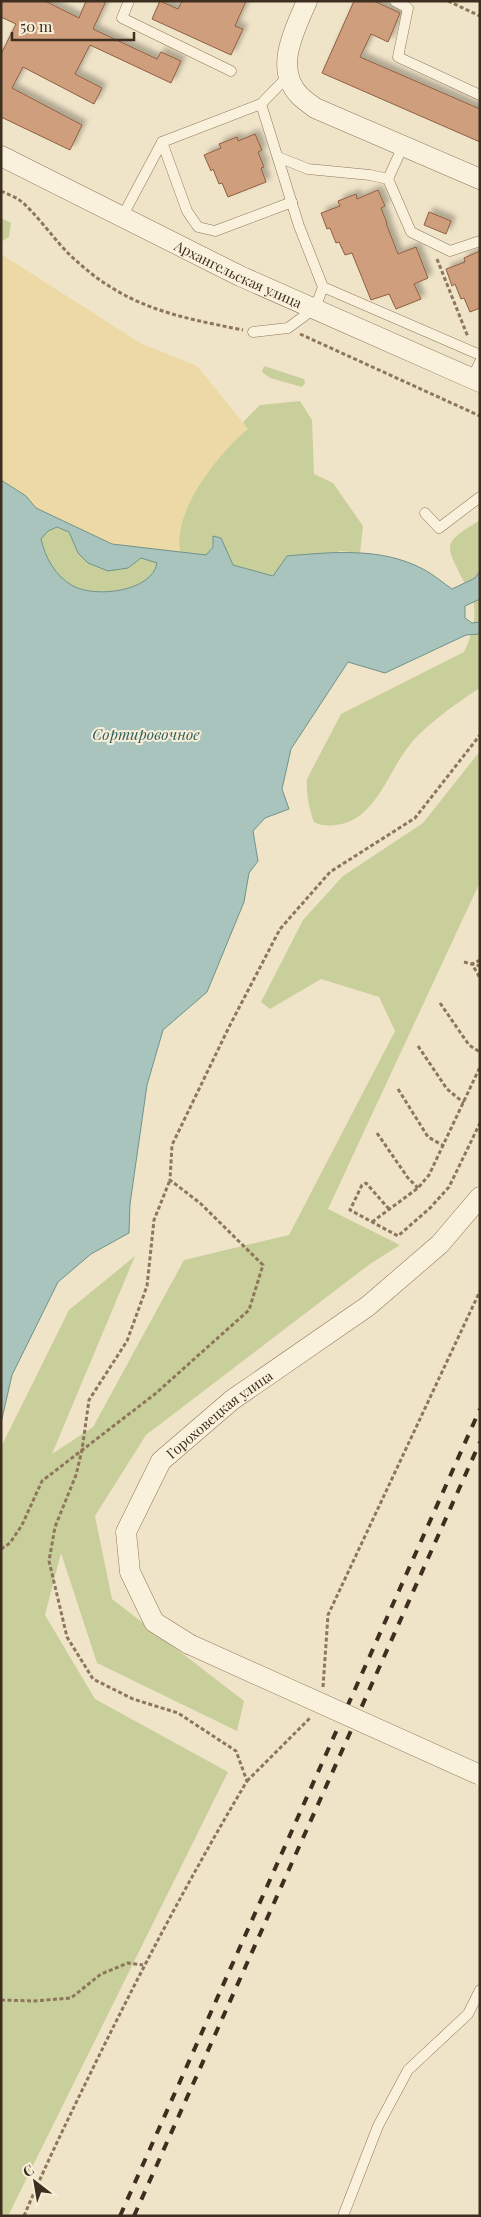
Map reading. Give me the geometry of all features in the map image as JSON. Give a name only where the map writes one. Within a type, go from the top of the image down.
[{"type":"street","points":[[307,1],[292,35],[287,54],[289,75],[298,94],[315,108],[480,179]]},
{"type":"street","name":"Архангельская улица","points":[[1,156],[240,276],[315,308],[477,366]]},
{"type":"street","name":"Гороховецкая улица","points":[[480,1197],[440,1244],[368,1306],[232,1400],[161,1461],[126,1532],[130,1572],[154,1622],[189,1644],[480,1775]]},
{"type":"lane","points":[[130,1],[122,18],[231,71]]},
{"type":"lane","points":[[395,1],[409,4],[398,57],[480,95]]},
{"type":"lane","points":[[122,216],[162,142],[261,104],[289,75]]},
{"type":"lane","points":[[261,104],[298,226],[323,287],[477,366]]},
{"type":"lane","points":[[162,142],[187,211],[198,226],[215,232],[292,202]]},
{"type":"lane","points":[[403,146],[388,179],[411,232],[450,251],[480,241]]},
{"type":"lane","points":[[278,156],[308,169],[370,175],[388,179]]},
{"type":"lane","points":[[253,332],[288,328],[315,308],[323,287]]},
{"type":"lane","points":[[425,513],[439,528],[480,497]]},
{"type":"lane","points":[[343,2216],[378,2126],[408,2070],[468,2014],[480,1990]]},
{"type":"path","points":[[448,1],[480,16]]},
{"type":"path","points":[[1,191],[20,200],[71,256],[102,281],[136,303],[178,318],[253,332]]},
{"type":"path","points":[[430,241],[477,366]]},
{"type":"path","points":[[288,328],[480,416]]},
{"type":"path","points":[[247,1781],[236,1752],[178,1713],[132,1698],[92,1679],[67,1637],[49,1561],[55,1527],[76,1475],[82,1450],[89,1400],[127,1341],[147,1286],[154,1220],[170,1180],[172,1146],[229,1027],[280,929],[330,872],[415,818],[480,735]]},
{"type":"path","points":[[472,964],[480,960]]},
{"type":"path","points":[[464,962],[480,966]]},
{"type":"path","points":[[472,964],[480,978]]},
{"type":"path","points":[[440,1003],[468,1045],[480,1052]]},
{"type":"path","points":[[418,1046],[448,1089],[464,1104]]},
{"type":"path","points":[[372,1222],[418,1188],[429,1175],[480,1067]]},
{"type":"path","points":[[398,1089],[428,1137],[444,1146]]},
{"type":"path","points":[[389,1209],[369,1184],[366,1183],[362,1185],[350,1210],[398,1236],[430,1208],[449,1187],[480,1123]]},
{"type":"path","points":[[377,1134],[408,1178],[418,1188]]},
{"type":"path","points":[[1,1549],[10,1543],[22,1525],[42,1481],[155,1394],[249,1310],[263,1265],[200,1203],[170,1180]]},
{"type":"path","points":[[322,1691],[328,1615],[480,1292]]},
{"type":"path","points":[[24,2216],[39,2179],[143,1965],[206,1849],[247,1781],[304,1726],[312,1715]]},
{"type":"path","points":[[1,2000],[32,2001],[71,1998],[101,1974],[128,1963],[143,1965]]},
{"type":"green space","points":[[1,218],[11,223],[9,237],[1,242]]},
{"type":"green space","points":[[264,366],[304,379],[305,383],[302,387],[270,378],[262,372]]},
{"type":"green space","points":[[300,401],[312,420],[314,474],[333,483],[363,526],[360,553],[340,551],[274,576],[233,565],[221,538],[214,536],[213,547],[206,555],[180,553],[179,537],[190,502],[199,485],[223,453],[247,429],[243,422],[260,405]]},
{"type":"green space","points":[[480,520],[480,688],[442,715],[415,739],[401,757],[379,794],[361,814],[350,821],[336,825],[314,822],[308,801],[307,779],[341,714],[464,652],[473,626],[474,607],[472,596],[453,560],[450,546],[458,534]]},
{"type":"green space","points":[[57,527],[69,532],[78,553],[128,568],[141,558],[158,563],[153,573],[145,581],[134,586],[108,592],[83,590],[73,586],[61,577],[45,553],[41,539],[48,531]]},
{"type":"green space","points":[[480,751],[480,882],[328,1209],[400,1245],[370,1264],[146,1435],[95,1516],[112,1599],[244,1701],[237,1731],[97,1663],[61,1553],[45,1615],[95,1699],[228,1772],[8,2216],[1,2216],[1,1447],[69,1310],[135,1256],[52,1454],[93,1427],[184,1260],[289,1235],[395,1031],[379,997],[321,979],[270,1009],[261,1002],[303,920],[343,876],[423,823]]},
{"type":"sand","points":[[1,254],[140,343],[197,366],[248,429],[223,453],[199,485],[183,520],[179,537],[180,553],[112,544],[36,508],[26,496],[1,480]]},
{"type":"water","name":"Сортировочное","points":[[1,480],[26,496],[36,508],[112,544],[206,555],[213,547],[213,536],[221,538],[233,565],[273,576],[287,556],[322,553],[374,554],[390,557],[427,571],[452,589],[475,578],[480,571],[480,599],[465,606],[465,618],[472,623],[480,622],[480,634],[466,635],[385,673],[348,662],[291,749],[282,789],[289,809],[265,818],[253,831],[258,861],[249,873],[244,902],[207,992],[163,1030],[147,1085],[130,1204],[129,1233],[91,1254],[58,1282],[12,1375],[1,1423]],"holes":[[[57,527],[69,532],[78,553],[88,563],[108,571],[128,568],[141,558],[157,563],[153,573],[145,581],[121,590],[95,592],[73,586],[61,577],[52,566],[45,553],[41,539],[48,531]]]},
{"type":"building","points":[[1,1],[45,1],[79,18],[86,1],[106,1],[93,29],[157,59],[161,52],[181,61],[171,83],[90,45],[75,74],[102,88],[94,104],[23,67],[12,88],[82,125],[70,150],[1,117],[1,54],[16,24],[1,17]]},
{"type":"building","points":[[160,1],[178,9],[182,1],[246,1],[235,26],[243,29],[231,55],[152,19]]},
{"type":"building","points":[[354,1],[374,1],[400,13],[388,42],[371,34],[360,57],[480,109],[480,142],[322,73]]},
{"type":"building","points":[[255,134],[262,150],[258,152],[264,167],[261,168],[266,182],[228,197],[222,183],[219,184],[213,169],[211,171],[204,155],[221,148],[219,144],[237,137],[238,141]]},
{"type":"building","points":[[378,190],[385,206],[381,208],[398,254],[416,247],[428,278],[414,284],[421,299],[396,309],[389,294],[371,300],[352,253],[345,255],[339,242],[336,243],[330,228],[327,229],[321,213],[340,206],[338,201],[356,194],[357,199]]},
{"type":"building","points":[[429,212],[451,221],[446,234],[424,225]]},
{"type":"building","points":[[480,251],[480,308],[470,312],[464,298],[461,299],[455,284],[452,286],[446,269],[465,262],[464,258]]},
{"type":"railway","points":[[120,2216],[480,1409]]},
{"type":"railway","points":[[134,2216],[480,1442]]}]
